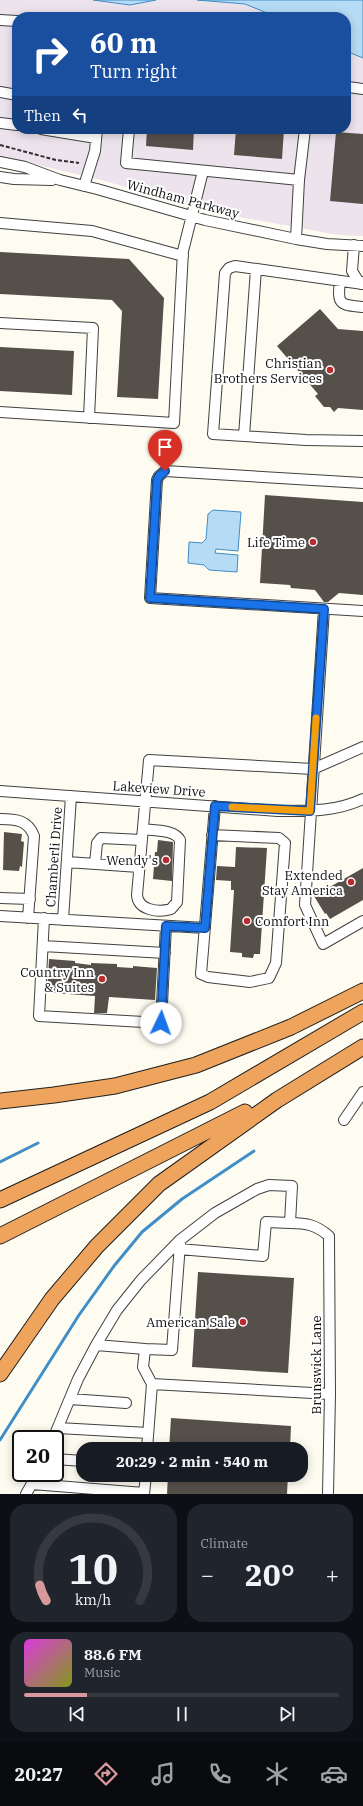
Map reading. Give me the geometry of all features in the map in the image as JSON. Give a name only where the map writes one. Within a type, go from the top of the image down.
[{"type":"highway","points":[[0,1101],[115,1086],[196,1065],[291,1027],[363,991]]},
{"type":"highway","points":[[0,1200],[210,1102],[363,1012]]},
{"type":"highway","points":[[0,1236],[229,1121],[363,1042]]},
{"type":"highway","points":[[0,1374],[52,1299],[97,1246],[159,1184],[277,1100],[363,1047]]},
{"type":"street","points":[[0,20],[12,21]]},
{"type":"street","points":[[351,87],[363,89]]},
{"type":"street","points":[[0,92],[12,94]]},
{"type":"street","points":[[0,123],[12,124]]},
{"type":"street","points":[[84,186],[96,151],[96,134]]},
{"type":"street","points":[[129,134],[126,163],[299,180]]},
{"type":"street","points":[[296,239],[299,180],[304,134]]},
{"type":"street","name":"Windham Parkway","points":[[0,162],[25,167],[60,180],[192,217],[296,239],[327,244],[359,245]]},
{"type":"street","points":[[0,412],[174,423],[183,256],[203,171]]},
{"type":"street","points":[[0,177],[14,179],[60,180]]},
{"type":"street","points":[[0,224],[92,231],[183,256]]},
{"type":"street","points":[[359,245],[352,271],[362,283]]},
{"type":"street","points":[[362,283],[235,266],[229,268],[225,273],[213,434],[306,440],[363,441]]},
{"type":"street","points":[[244,436],[256,269]]},
{"type":"street","points":[[340,281],[338,297],[341,302],[346,305],[363,307]]},
{"type":"street","points":[[0,323],[93,328],[89,418]]},
{"type":"street","points":[[363,483],[169,470],[162,473],[157,480],[150,598],[363,611]]},
{"type":"street","points":[[324,609],[305,905],[323,944],[363,920]]},
{"type":"street","points":[[95,864],[97,843],[101,838],[142,835],[172,832],[178,836],[180,840],[176,902],[173,908],[168,910],[145,908],[139,903],[137,895],[142,835],[146,801],[149,760],[313,769],[363,747]]},
{"type":"street","name":"Lakeview Drive","points":[[0,791],[310,811],[346,807],[363,800]]},
{"type":"street","name":"Chamberli Drive","points":[[63,920],[71,796]]},
{"type":"street","points":[[212,835],[279,838],[284,843],[276,963],[269,978],[250,982],[203,976],[201,974],[212,835],[215,806]]},
{"type":"street","points":[[0,819],[17,820],[23,822],[28,825],[34,836],[28,918]]},
{"type":"street","points":[[67,862],[139,867]]},
{"type":"street","points":[[0,898],[30,899]]},
{"type":"street","points":[[0,916],[205,928]]},
{"type":"street","points":[[44,918],[39,1016],[47,1017],[161,1023],[166,926]]},
{"type":"street","points":[[43,946],[165,953]]},
{"type":"street","points":[[344,1120],[363,1092]]},
{"type":"street","points":[[148,1433],[58,1428],[70,1398],[96,1345],[117,1310],[141,1280],[215,1212],[257,1189],[269,1185],[292,1186],[290,1223],[266,1222],[263,1256],[180,1245]]},
{"type":"street","name":"Brunswick Lane","points":[[290,1223],[304,1223],[319,1228],[329,1236],[330,1394],[328,1494]]},
{"type":"street","points":[[96,1345],[172,1350],[180,1245]]},
{"type":"street","points":[[145,1349],[143,1367],[152,1384],[147,1442]]},
{"type":"street","points":[[152,1384],[330,1394]]},
{"type":"street","points":[[70,1398],[126,1403]]},
{"type":"street","points":[[64,1460],[76,1460]]},
{"type":"street","points":[[26,1494],[32,1484],[144,1494],[145,1482]]},
{"type":"path","points":[[0,145],[56,160],[79,163]]},
{"type":"shaded area","points":[[0,0],[363,0],[363,236],[338,235],[229,215],[101,180],[0,156]]},
{"type":"water","points":[[93,0],[156,0],[130,5]]},
{"type":"water","points":[[197,0],[363,0],[363,58],[351,53],[351,12],[265,12],[245,4]]},
{"type":"water","points":[[213,510],[241,512],[238,551],[216,549],[215,553],[238,555],[237,572],[209,570],[204,565],[188,563],[189,542],[202,543],[206,539],[208,514]]},
{"type":"building","points":[[147,134],[194,134],[193,150],[146,146]]},
{"type":"building","points":[[236,134],[284,134],[282,159],[234,155]]},
{"type":"building","points":[[336,134],[363,134],[363,204],[330,201]]},
{"type":"building","points":[[0,252],[129,259],[164,298],[158,399],[117,397],[122,311],[112,300],[0,294]]},
{"type":"building","name":"Christian Brothers Services","points":[[320,309],[338,329],[363,331],[363,410],[338,408],[334,412],[330,407],[324,407],[315,396],[318,394],[277,346]]},
{"type":"building","points":[[0,347],[74,351],[72,395],[0,391]]},
{"type":"building","name":"Life Time","points":[[265,495],[363,502],[363,595],[339,593],[328,602],[324,602],[315,590],[291,588],[290,585],[260,583]]},
{"type":"building","points":[[4,832],[22,834],[21,841],[24,842],[22,867],[20,866],[19,871],[3,870]]},
{"type":"building","name":"Wendy's","points":[[158,840],[173,842],[172,881],[153,879],[155,852],[157,852]]},
{"type":"building","name":"Comfort Inn","points":[[236,847],[267,848],[260,954],[254,954],[253,958],[242,957],[242,953],[230,952],[234,890],[231,890],[231,881],[216,880],[217,866],[235,867]]},
{"type":"building","name":"Extended Stay America","points":[[363,868],[363,900],[330,919],[326,913],[325,914],[314,896]]},
{"type":"building","name":"Country Inn & Suites","points":[[49,959],[75,961],[75,963],[91,965],[91,963],[117,964],[117,967],[133,968],[133,966],[157,968],[155,1000],[109,997],[107,1013],[94,1013],[95,996],[54,993],[54,991],[47,991]]},
{"type":"building","name":"American Sale","points":[[198,1272],[294,1278],[288,1373],[192,1367]]},
{"type":"building","points":[[171,1418],[291,1426],[290,1442],[169,1442]]},
{"type":"building","points":[[168,1482],[288,1482],[287,1494],[167,1494]]},
{"type":"waterway","points":[[0,1162],[38,1143]]},
{"type":"waterway","points":[[0,1440],[79,1315],[114,1266],[142,1232],[182,1199],[254,1151]]},
{"type":"slow traffic","points":[[232,807],[278,811],[310,811],[316,718]]},
{"type":"place","name":"Christian Brothers Services","points":[[330,370]]},
{"type":"place","name":"Life Time","points":[[313,542]]},
{"type":"place","name":"Wendy's","points":[[166,860]]},
{"type":"place","name":"Extended Stay America","points":[[351,882]]},
{"type":"place","name":"Comfort Inn","points":[[247,921]]},
{"type":"place","name":"Country Inn & Suites","points":[[102,979]]},
{"type":"place","name":"American Sale","points":[[243,1322]]},
{"type":"route","points":[[161,1023],[166,926],[205,928],[215,806],[278,811],[310,811],[324,609],[150,598],[157,480],[165,471]]}]
